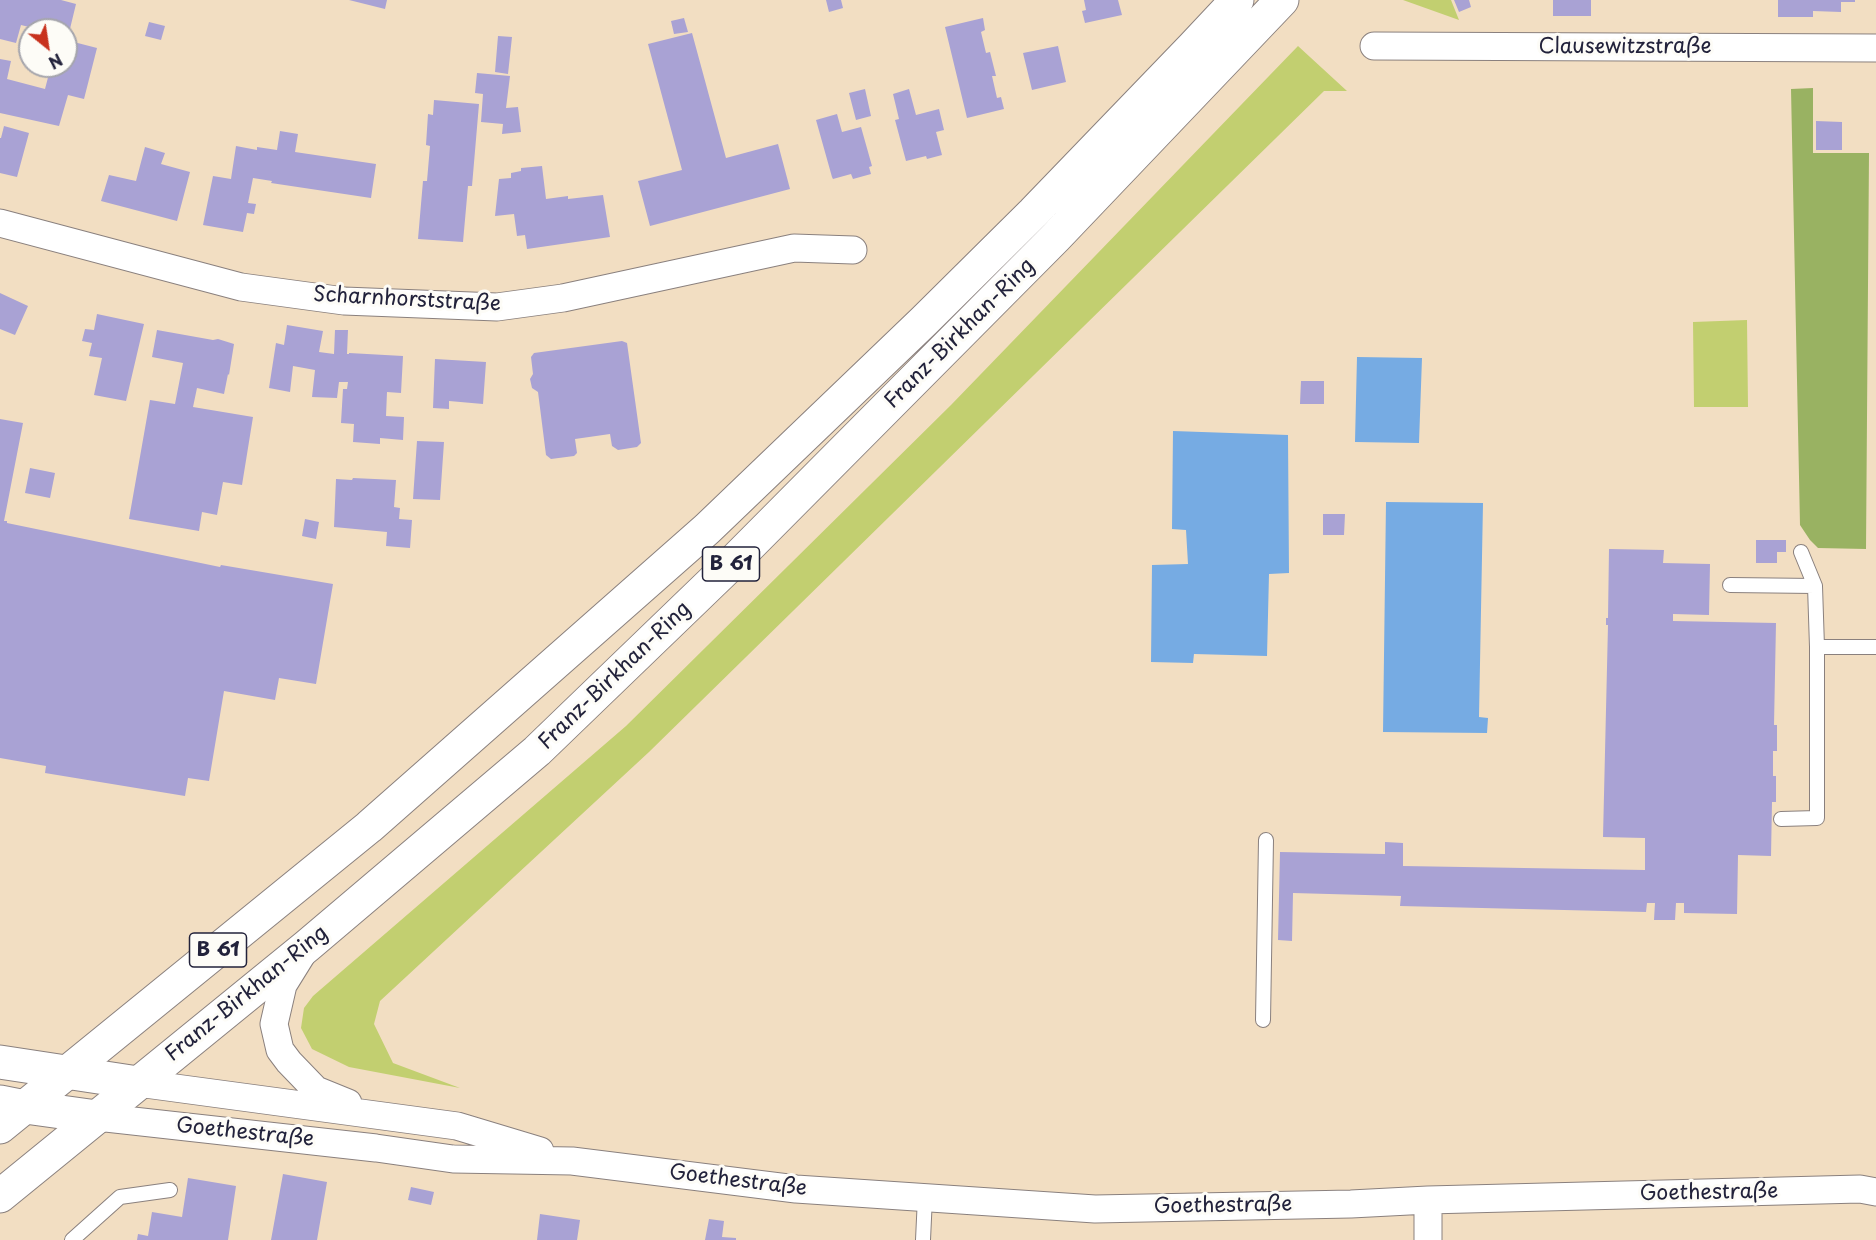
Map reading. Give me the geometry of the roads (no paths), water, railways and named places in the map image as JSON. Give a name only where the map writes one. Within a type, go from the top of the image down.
[{"type":"main road","name":"Franz-Birkhan-Ring","points":[[0,1127],[13,1104],[66,1073],[369,827],[707,529],[1033,213],[1237,0]]},
{"type":"main road","name":"Franz-Birkhan-Ring","points":[[0,1196],[307,946],[537,751],[730,564],[1056,237],[1282,0]]},
{"type":"main road","points":[[0,1062],[138,1083]]},
{"type":"main road","points":[[13,1104],[97,1117]]},
{"type":"street","name":"Clausewitzstraße","points":[[1374,46],[1876,48]]},
{"type":"street","name":"Scharnhorststraße","points":[[0,223],[241,286],[344,301],[497,307],[563,298],[794,248],[853,250]]},
{"type":"street","name":"Goethestraße","points":[[307,946],[283,985],[274,1024],[280,1050],[316,1090],[386,1117]]},
{"type":"street","name":"Goethestraße","points":[[138,1083],[457,1126],[572,1161]]},
{"type":"street","name":"Goethestraße","points":[[97,1117],[353,1145],[453,1159],[572,1161],[796,1189],[1095,1209],[1860,1189],[1876,1192]]},
{"type":"street","points":[[1428,1200],[1428,1240]]},
{"type":"lane","points":[[1781,819],[1817,818],[1815,586],[1801,552]]},
{"type":"lane","points":[[1730,585],[1815,586]]},
{"type":"lane","points":[[1817,647],[1876,647]]},
{"type":"lane","points":[[1263,1020],[1266,840]]},
{"type":"lane","points":[[72,1240],[120,1197],[170,1190]]},
{"type":"lane","points":[[923,1240],[925,1197]]},
{"type":"water","points":[[1357,357],[1422,358],[1419,443],[1355,442]]},
{"type":"water","points":[[1173,431],[1288,435],[1289,573],[1269,574],[1267,656],[1194,654],[1193,663],[1151,662],[1152,565],[1188,564],[1186,530],[1172,529]]},
{"type":"water","points":[[1386,502],[1483,503],[1479,717],[1488,718],[1487,733],[1383,732]]}]
